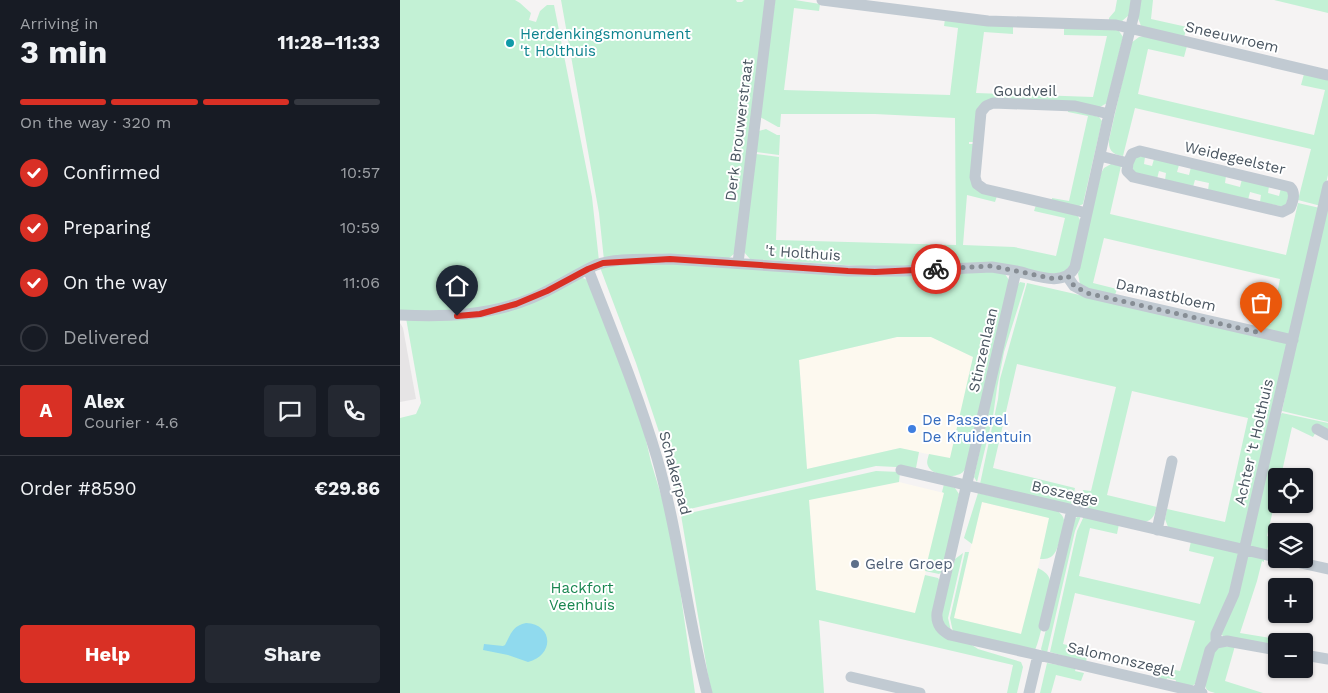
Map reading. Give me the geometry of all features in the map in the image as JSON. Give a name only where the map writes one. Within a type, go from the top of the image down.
[{"type":"street","name":"Derk Brouwerstraat","points":[[738,263],[770,0]]},
{"type":"street","name":"Sneeuwroem","points":[[822,0],[988,21],[1111,25],[1327,75]]},
{"type":"street","points":[[1016,271],[1055,279],[1068,276],[1075,267],[1136,0]]},
{"type":"street","name":"Goudveil","points":[[1087,213],[978,186],[975,177],[981,112],[986,106],[993,104],[1075,106],[1109,114]]},
{"type":"street","name":"Weidegeelster","points":[[1140,152],[1290,187],[1293,189],[1294,195],[1290,208],[1282,212],[1133,177],[1128,171],[1128,163],[1132,154],[1140,152]]},
{"type":"street","points":[[1100,156],[1128,163]]},
{"type":"street","name":"Achter 't Holthuis","points":[[1199,693],[1210,650],[1216,643],[1216,634],[1234,594],[1328,186]]},
{"type":"street","name":"'t Holthuis","points":[[400,315],[457,316],[499,310],[533,298],[603,263],[637,260],[670,259],[866,271],[992,266],[1016,271]]},
{"type":"street","name":"Schakerpad","points":[[588,269],[631,382],[657,458],[671,515],[687,604],[707,693]]},
{"type":"street","name":"Stinzenlaan","points":[[1016,271],[937,613],[938,623],[943,631],[950,635],[1038,655]]},
{"type":"street","name":"Damastbloem","points":[[1068,276],[1074,286],[1087,293],[1292,340]]},
{"type":"street","points":[[1317,429],[1328,435]]},
{"type":"street","points":[[1157,530],[1172,461]]},
{"type":"street","name":"Boszegge","points":[[901,470],[1268,555]]},
{"type":"street","points":[[1044,626],[1072,510]]},
{"type":"street","points":[[1313,566],[1328,569]]},
{"type":"street","points":[[1216,643],[1227,641],[1268,649]]},
{"type":"street","points":[[1029,693],[1038,655]]},
{"type":"street","name":"Salomonszegel","points":[[1038,655],[1199,693]]},
{"type":"street","points":[[1313,656],[1328,659]]},
{"type":"street","points":[[851,677],[907,692],[920,693]]},
{"type":"shaded area","points":[[400,323],[403,328],[416,399],[400,402]]},
{"type":"shaded area","points":[[897,337],[931,337],[974,357],[950,459],[900,448],[807,469],[799,360]]},
{"type":"shaded area","points":[[899,482],[944,493],[916,614],[816,590],[809,500]]},
{"type":"shaded area","points":[[982,502],[1050,518],[1022,634],[953,618]]},
{"type":"green space","points":[[400,0],[515,0],[531,13],[529,20],[536,22],[540,11],[547,5],[554,5],[592,197],[599,261],[534,294],[482,309],[400,312]]},
{"type":"green space","points":[[561,0],[736,0],[737,2],[742,2],[744,0],[766,0],[735,253],[728,259],[604,260],[599,213]]},
{"type":"green space","points":[[775,0],[795,0],[820,4],[819,11],[794,8],[784,90],[950,95],[958,28],[944,26],[945,19],[1013,26],[1013,34],[984,32],[976,93],[1093,97],[1107,36],[1064,35],[1064,27],[1113,29],[1119,31],[1123,37],[1107,103],[1100,107],[989,100],[975,142],[969,142],[969,144],[974,144],[972,177],[997,196],[995,202],[967,195],[963,245],[1014,247],[1056,256],[1065,218],[1034,211],[1036,205],[1078,216],[1081,222],[1071,264],[1063,274],[875,267],[750,259],[744,252],[756,154],[779,157],[776,240],[956,245],[955,118],[875,114],[781,114],[780,127],[778,127],[760,117]]},
{"type":"green space","points":[[1117,0],[1131,0],[1129,15],[1122,21],[1109,21],[1109,18],[1115,11]]},
{"type":"green space","points":[[1140,0],[1153,0],[1151,19],[1187,27],[1184,37],[1141,26],[1138,18]]},
{"type":"green space","points":[[1274,0],[1328,0],[1328,13]]},
{"type":"green space","points":[[1145,36],[1187,46],[1184,57],[1148,49],[1138,94],[1314,135],[1325,90],[1301,85],[1304,74],[1328,76],[1328,175],[1321,206],[1298,200],[1311,149],[1135,108],[1123,156],[1112,152],[1109,140],[1131,43],[1139,37]]},
{"type":"green space","points":[[1068,109],[1099,117],[1102,121],[1083,204],[1077,207],[1052,201],[1052,198],[1069,201],[1088,116],[1068,112]]},
{"type":"green space","points":[[766,129],[780,135],[779,155],[756,152],[759,131]]},
{"type":"green space","points":[[1135,156],[1145,157],[1144,164],[1152,166],[1154,159],[1179,165],[1177,172],[1189,175],[1191,167],[1226,176],[1225,183],[1240,187],[1242,179],[1269,186],[1268,193],[1279,196],[1281,188],[1286,190],[1289,195],[1285,207],[1260,202],[1261,195],[1250,192],[1248,200],[1208,190],[1209,183],[1195,180],[1193,187],[1165,180],[1166,173],[1159,171],[1157,179],[1135,173],[1131,167]]},
{"type":"green space","points":[[1111,164],[1121,166],[1110,214],[1286,255],[1298,203],[1320,208],[1291,337],[1264,330],[1266,324],[1271,324],[1280,279],[1104,238],[1093,283],[1117,289],[1115,295],[1088,289],[1080,284],[1078,274],[1101,173],[1104,168]]},
{"type":"green space","points":[[1328,204],[1328,422],[1282,411],[1299,327]]},
{"type":"green space","points":[[644,263],[993,270],[1005,274],[1009,280],[967,467],[959,475],[946,476],[930,469],[927,462],[929,454],[950,458],[973,357],[931,337],[897,337],[799,360],[807,469],[900,448],[919,452],[916,468],[876,466],[681,511],[669,462],[636,363],[601,270],[601,267]]},
{"type":"green space","name":"Hackfort Veenhuis","points":[[581,277],[589,281],[643,427],[651,462],[671,528],[695,693],[400,693],[400,418],[416,414],[421,403],[406,318],[457,319]]},
{"type":"green space","points":[[1020,282],[1025,283],[1025,285],[1004,352],[993,416],[977,482],[974,477],[1016,287]]},
{"type":"green space","points":[[1027,283],[1289,343],[1243,546],[1168,527],[1165,519],[1167,509],[1225,522],[1248,418],[1132,391],[1107,495],[1157,507],[1154,514],[1150,520],[1145,522],[1079,507],[1083,490],[1091,491],[1116,387],[1017,364],[993,468],[1075,488],[1071,505],[980,484],[998,399],[1000,379]]},
{"type":"green space","points":[[1282,413],[1328,423],[1328,431],[1316,432],[1313,437],[1292,427],[1283,468],[1268,468],[1268,513],[1272,513],[1270,523],[1268,523],[1267,551],[1247,547],[1276,421]]},
{"type":"green space","points":[[876,471],[900,472],[899,482],[809,500],[816,590],[915,613],[925,575],[938,578],[940,581],[933,620],[978,649],[1021,662],[1023,667],[1017,693],[1007,693],[1013,665],[819,620],[824,693],[711,693],[681,515]]},
{"type":"green space","points":[[944,484],[955,488],[959,494],[943,571],[939,574],[925,571],[944,493],[942,492]]},
{"type":"green space","points":[[978,493],[1057,511],[1063,517],[1064,523],[1056,552],[1049,558],[1040,559],[1049,518],[982,502],[972,544],[964,538]]},
{"type":"green space","points":[[1081,516],[1075,531],[1047,653],[1041,649],[1074,519]]},
{"type":"green space","points":[[1084,516],[1119,524],[1117,534],[1090,528],[1079,576],[1200,604],[1214,557],[1189,551],[1191,541],[1241,553],[1231,594],[1214,631],[1195,684],[1192,686],[1175,683],[1176,680],[1167,678],[1166,681],[1157,679],[1160,667],[1180,671],[1195,621],[1075,593],[1063,644],[1088,650],[1086,662],[1050,652],[1077,531]]},
{"type":"green space","points":[[965,552],[969,552],[954,618],[1021,634],[1038,568],[1048,575],[1050,582],[1048,596],[1035,650],[953,632],[950,618]]},
{"type":"green space","points":[[963,553],[948,618],[951,631],[948,630],[940,619],[955,559]]},
{"type":"green space","points":[[1246,554],[1264,558],[1240,633],[1268,638],[1268,646],[1225,638],[1219,632]]},
{"type":"green space","points":[[1235,646],[1225,681],[1263,693],[1215,693],[1206,688],[1205,685],[1217,647]]},
{"type":"green space","points":[[1047,663],[1076,668],[1075,671],[1084,673],[1081,681],[1056,675],[1051,693],[1040,693]]},
{"type":"water","points":[[526,623],[535,625],[546,634],[546,647],[537,658],[528,662],[508,655],[483,650],[484,644],[505,645],[515,628]]},
{"type":"way so far","points":[[936,269],[992,266],[1055,279],[1062,279],[1068,276],[1074,286],[1087,293],[1261,333]]},
{"type":"place","name":"Herdenkingsmonument 't Holthuis","points":[[510,43]]},
{"type":"place","name":"De Passerel De Kruidentuin","points":[[912,429]]},
{"type":"place","name":"Gelre Groep","points":[[855,564]]},
{"type":"route","points":[[457,316],[499,310],[533,298],[603,263],[670,259],[848,271],[875,272],[936,269]]}]
